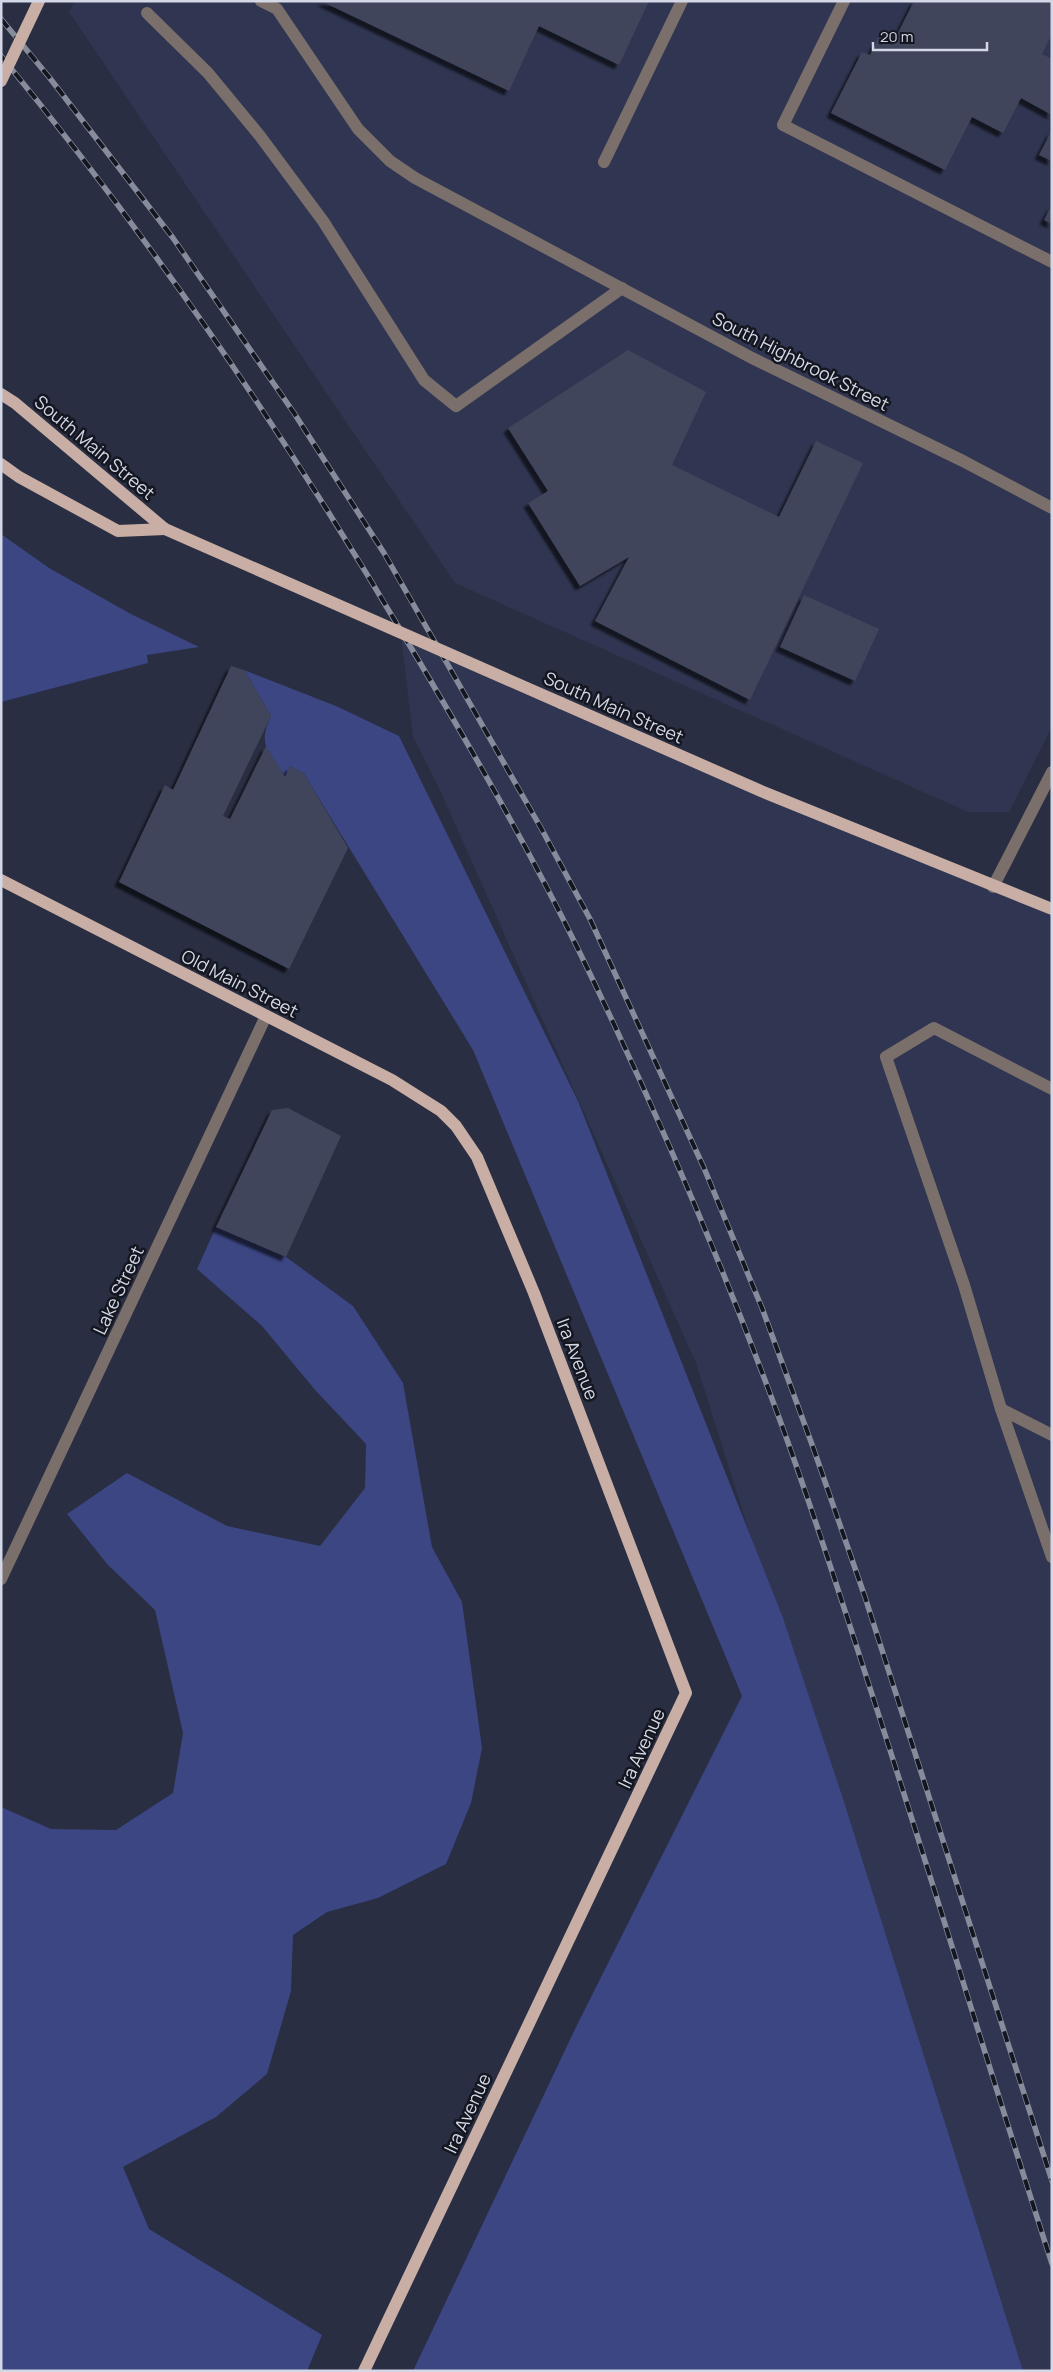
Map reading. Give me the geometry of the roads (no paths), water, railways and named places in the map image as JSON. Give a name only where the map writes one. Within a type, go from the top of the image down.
[{"type":"main road","points":[[1,81],[39,1]]},
{"type":"main road","name":"South Main Street","points":[[1,394],[15,403],[165,529],[761,791],[1052,910]]},
{"type":"main road","name":"South Main Street","points":[[1,464],[19,477],[118,531],[165,529]]},
{"type":"main road","name":"Old Main Street","points":[[1,880],[423,1098],[441,1111],[456,1126]]},
{"type":"main road","name":"Ira Avenue","points":[[364,2371],[686,1693],[534,1293],[477,1157],[456,1126]]},
{"type":"street","name":"South Highbrook Street","points":[[261,1],[277,9],[358,129],[390,161],[415,178],[752,358],[963,461],[1052,508]]},
{"type":"street","points":[[604,162],[682,1]]},
{"type":"street","points":[[844,1],[783,125],[1052,262]]},
{"type":"street","points":[[147,13],[208,73],[260,136],[322,221],[424,380],[456,406],[622,288]]},
{"type":"street","points":[[993,886],[1052,772]]},
{"type":"street","name":"Lake Street","points":[[1,1579],[266,1016]]},
{"type":"street","points":[[1052,1089],[934,1028],[886,1057],[964,1285],[1001,1410],[1052,1557]]},
{"type":"street","points":[[1001,1410],[1052,1436]]},
{"type":"railway","points":[[1,19],[49,77],[173,238],[294,413],[384,553],[541,828],[590,919],[704,1168],[762,1308],[814,1450],[865,1597],[1052,2181]]},
{"type":"railway","points":[[1,56],[112,197],[165,269],[217,343],[316,492],[454,720],[539,872],[578,949],[659,1122],[709,1238],[790,1448],[892,1757],[1052,2264]]}]
